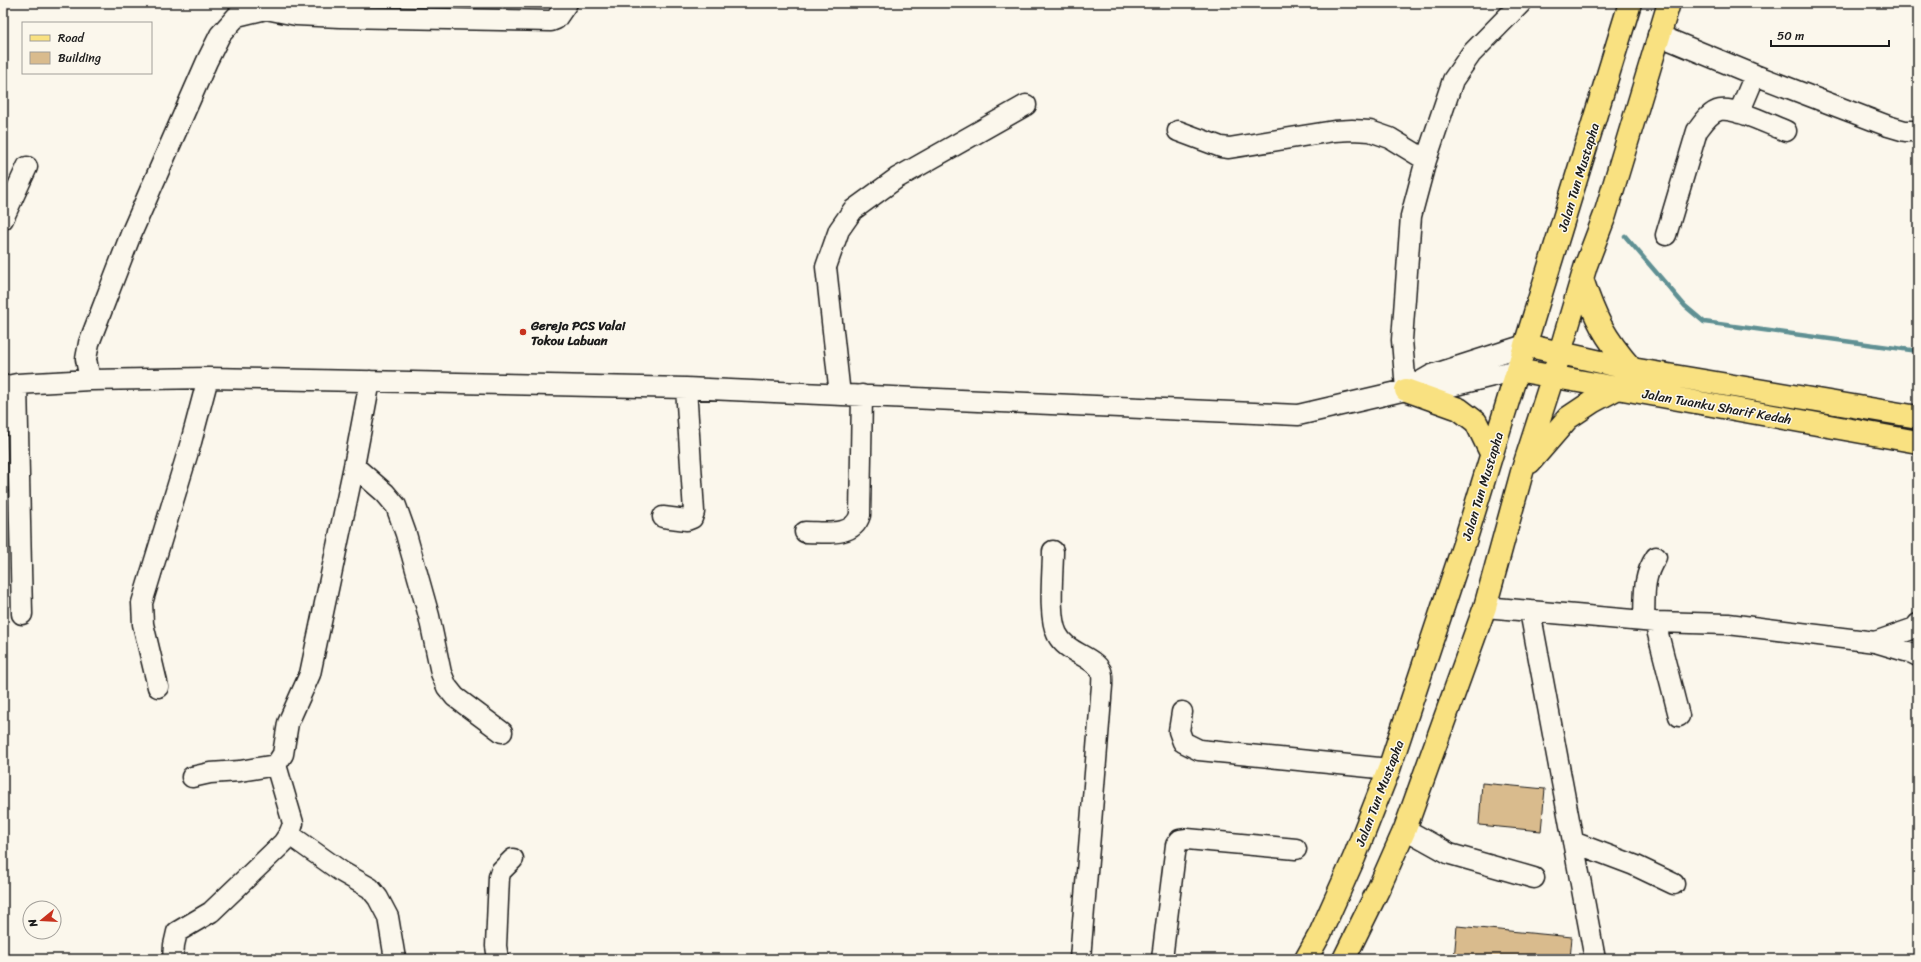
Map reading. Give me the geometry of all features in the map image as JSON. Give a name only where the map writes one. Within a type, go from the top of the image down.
[{"type":"main road","name":"Jalan Tun Mustapha","points":[[1306,959],[1320,934],[1354,858],[1389,769],[1466,538],[1517,370],[1558,244],[1630,3]]},
{"type":"main road","points":[[1344,959],[1378,890],[1405,829],[1485,607],[1522,472],[1584,272],[1605,215],[1658,35],[1669,3]]},
{"type":"main road","points":[[1584,272],[1593,312],[1604,334],[1632,369]]},
{"type":"main road","name":"Jalan Tuanku Sharif Kedah","points":[[1525,345],[1560,351],[1632,369],[1918,417]]},
{"type":"main road","name":"Jalan Tuanku Sharif Kedah","points":[[1517,370],[1918,442]]},
{"type":"main road","points":[[1522,472],[1568,418],[1592,402],[1618,388]]},
{"type":"main road","points":[[1406,390],[1459,409],[1476,422],[1492,453]]},
{"type":"street","points":[[90,380],[86,359],[89,342],[111,283],[207,61],[220,36],[237,16],[266,9],[296,15],[340,17],[551,21],[556,20],[567,3]]},
{"type":"street","points":[[1406,390],[1402,340],[1412,216],[1426,160],[1453,80],[1471,54],[1521,3]]},
{"type":"street","points":[[1658,35],[1755,75],[1888,126],[1905,131],[1918,131]]},
{"type":"street","points":[[1739,113],[1755,75]]},
{"type":"street","points":[[840,395],[826,267],[839,230],[853,210],[897,178],[1026,105]]},
{"type":"street","points":[[1666,235],[1697,131],[1706,119],[1719,110],[1732,110],[1786,131]]},
{"type":"street","points":[[1178,131],[1221,147],[1229,148],[1334,131],[1370,131],[1390,138],[1426,160]]},
{"type":"street","points":[[3,218],[27,167]]},
{"type":"street","points":[[1406,390],[1432,376],[1525,345]]},
{"type":"street","points":[[22,614],[10,386],[90,380],[208,378],[686,388],[1298,415],[1406,390],[1436,390],[1517,370]]},
{"type":"street","points":[[158,687],[142,624],[142,603],[189,449],[208,378]]},
{"type":"street","points":[[192,777],[210,773],[240,772],[276,765],[283,754],[288,723],[310,674],[354,466],[370,381]]},
{"type":"street","points":[[663,517],[687,520],[692,518],[694,512],[686,388]]},
{"type":"street","points":[[804,532],[845,531],[853,528],[858,522],[860,515],[862,396]]},
{"type":"street","points":[[354,466],[385,493],[396,506],[406,534],[429,616],[441,672],[447,687],[455,697],[502,732]]},
{"type":"street","points":[[1053,551],[1052,622],[1063,644],[1096,665],[1101,673],[1101,699],[1080,959]]},
{"type":"street","points":[[1656,557],[1648,569],[1645,583],[1650,621],[1679,716]]},
{"type":"street","points":[[1485,607],[1650,621],[1728,624],[1875,642],[1918,656]]},
{"type":"street","points":[[1530,611],[1595,959]]},
{"type":"street","points":[[1875,642],[1915,628],[1918,624]]},
{"type":"street","points":[[1182,712],[1179,731],[1183,742],[1199,750],[1389,769]]},
{"type":"street","points":[[172,959],[177,932],[211,912],[290,835],[293,823],[276,765]]},
{"type":"street","points":[[1405,829],[1450,854],[1534,878]]},
{"type":"street","points":[[290,835],[342,872],[370,888],[378,898],[388,917],[396,959]]},
{"type":"street","points":[[1162,959],[1176,844],[1180,840],[1187,839],[1296,849]]},
{"type":"street","points":[[1573,842],[1634,865],[1674,884]]},
{"type":"street","points":[[498,959],[496,946],[499,877],[501,871],[513,859]]},
{"type":"building","points":[[1482,783],[1545,789],[1541,831],[1479,825]]},
{"type":"building","points":[[1457,926],[1572,937],[1570,959],[1454,959]]},
{"type":"waterway","points":[[1625,236],[1685,306],[1704,322],[1918,351]]},
{"type":"place","name":"Gereja PCS Valai Tokou Labuan","points":[[523,332]]}]
